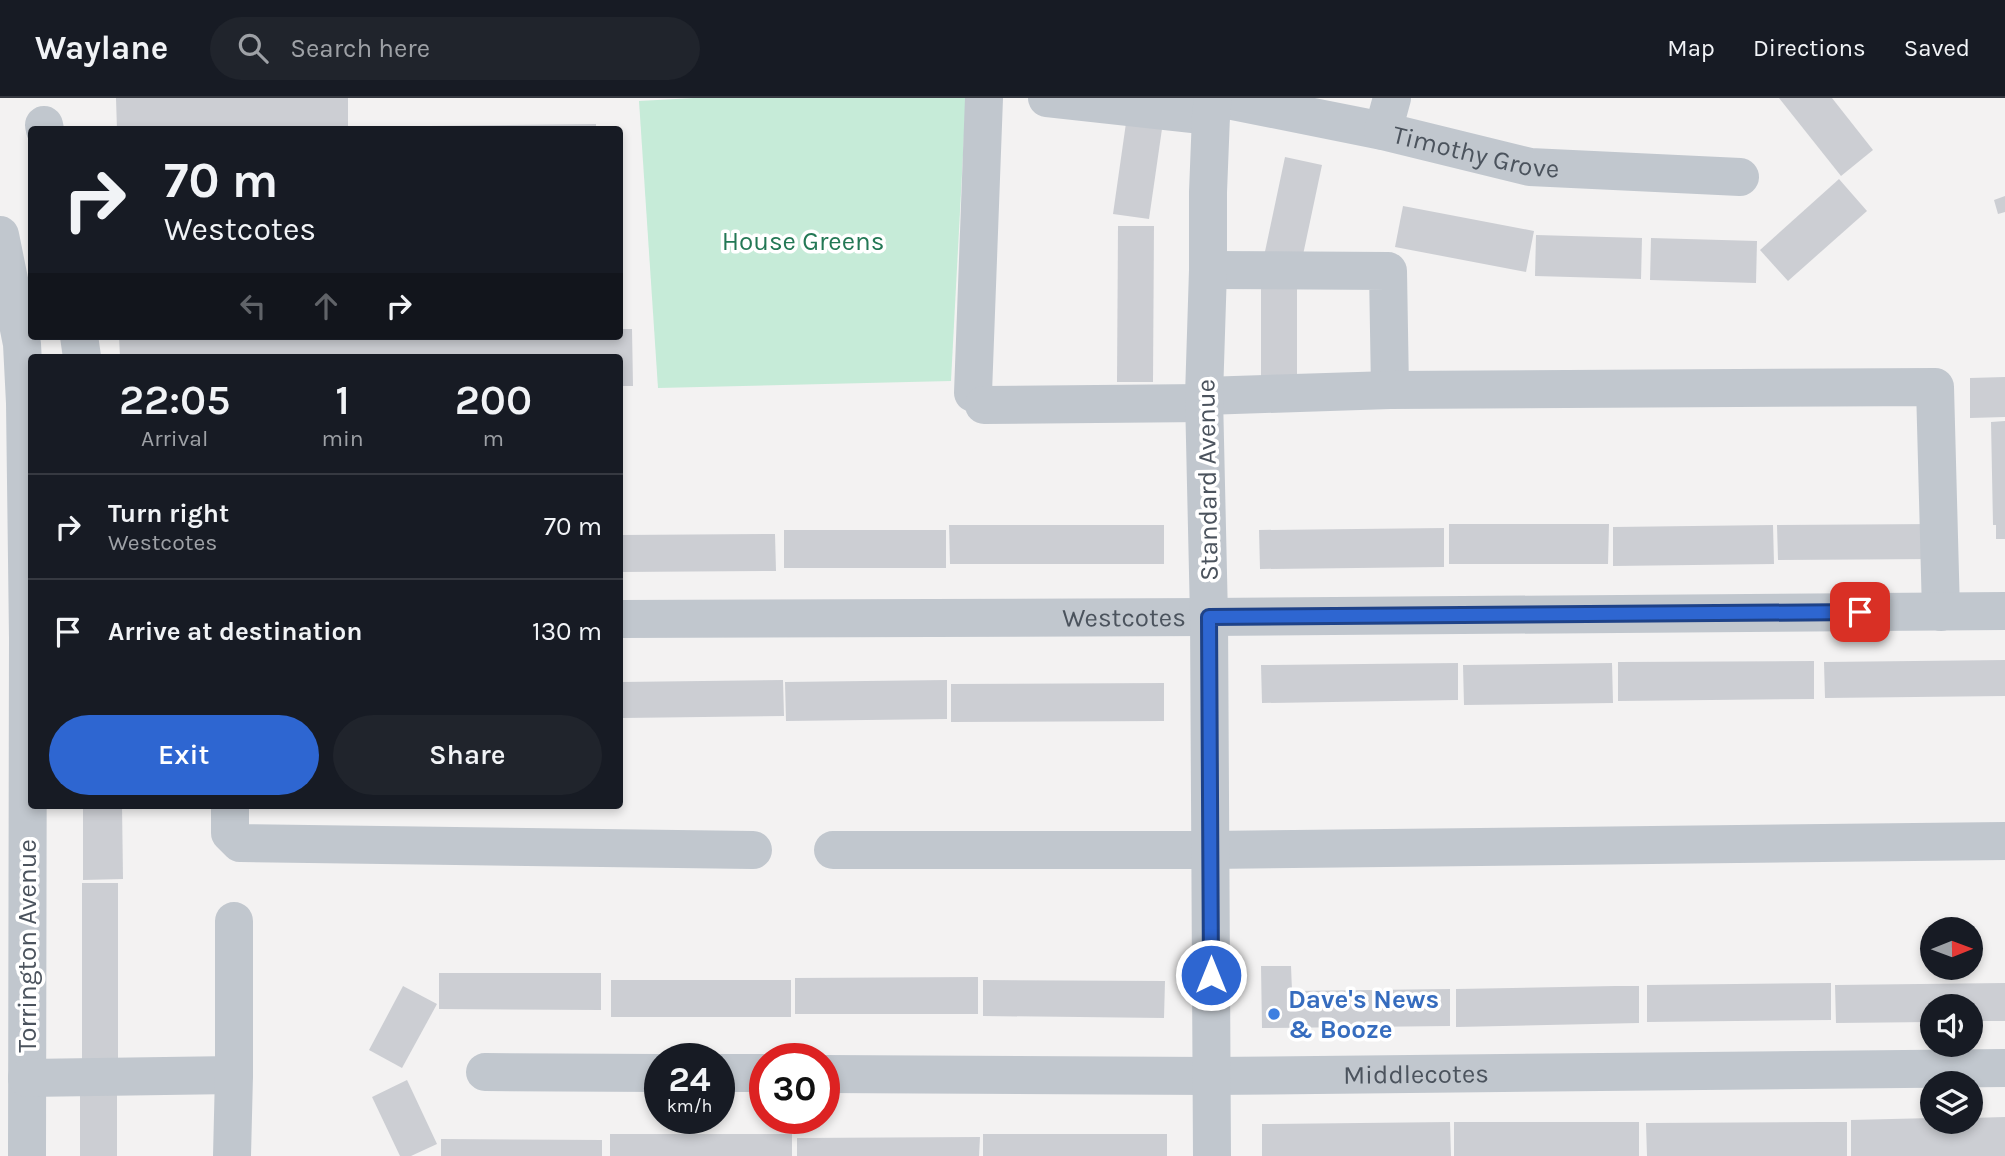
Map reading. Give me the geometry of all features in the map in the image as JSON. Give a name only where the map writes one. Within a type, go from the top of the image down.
[{"type":"street","points":[[984,98],[978,399],[1204,399],[1390,390],[1935,387],[1941,612]]},
{"type":"street","name":"Timothy Grove","points":[[1047,98],[1214,104],[1388,115],[1530,167],[1740,177]]},
{"type":"street","name":"Standard Avenue","points":[[1212,1156],[1209,617],[1204,399],[1214,104]]},
{"type":"street","name":"Torrington Avenue","points":[[0,235],[9,321],[28,366],[22,631],[27,1156]]},
{"type":"street","points":[[1208,270],[1388,271],[1390,390]]},
{"type":"street","name":"Westcotes","points":[[623,619],[2005,611]]},
{"type":"street","points":[[230,809],[230,833],[240,843],[753,850]]},
{"type":"street","points":[[833,850],[1210,850],[2005,841]]},
{"type":"street","points":[[232,1156],[234,921]]},
{"type":"street","name":"Middlecotes","points":[[840,1074],[1211,1076],[2005,1068]]},
{"type":"street","points":[[485,1072],[644,1073]]},
{"type":"street","points":[[27,1078],[234,1075]]},
{"type":"green space","name":"House Greens","points":[[694,98],[966,98],[951,381],[658,388],[639,101]]},
{"type":"building","points":[[116,98],[348,98],[348,126],[117,126]]},
{"type":"building","points":[[1779,98],[1832,98],[1873,150],[1841,176]]},
{"type":"building","points":[[1128,109],[1164,115],[1149,219],[1113,214]]},
{"type":"building","points":[[596,124],[596,126],[431,126]]},
{"type":"building","points":[[1285,157],[1322,165],[1300,269],[1263,261]]},
{"type":"building","points":[[1839,179],[1867,211],[1788,281],[1760,250]]},
{"type":"building","points":[[2005,196],[2005,212],[1998,214],[1994,200]]},
{"type":"building","points":[[1403,206],[1534,231],[1526,272],[1395,247]]},
{"type":"building","points":[[1118,226],[1154,226],[1153,382],[1117,382]]},
{"type":"building","points":[[1536,235],[1642,238],[1641,279],[1535,276]]},
{"type":"building","points":[[1651,238],[1757,241],[1756,283],[1650,280]]},
{"type":"building","points":[[1261,278],[1297,278],[1297,383],[1261,383]]},
{"type":"building","points":[[623,329],[632,329],[633,386],[623,386],[623,354],[120,354],[119,340],[623,340]]},
{"type":"building","points":[[2005,377],[2005,417],[1970,418],[1970,378]]},
{"type":"building","points":[[2005,421],[2005,539],[1996,539],[1996,525],[1993,525],[1991,422]]},
{"type":"building","points":[[1449,524],[1609,524],[1608,564],[1449,564]]},
{"type":"building","points":[[1936,524],[1936,559],[1778,560],[1777,525]]},
{"type":"building","points":[[949,525],[1164,525],[1164,564],[950,564]]},
{"type":"building","points":[[1773,525],[1774,564],[1613,566],[1613,527]]},
{"type":"building","points":[[1444,528],[1444,567],[1260,569],[1259,530]]},
{"type":"building","points":[[784,530],[946,530],[946,568],[784,568]]},
{"type":"building","points":[[775,534],[776,571],[623,572],[623,535]]},
{"type":"building","points":[[2005,660],[2005,696],[1825,698],[1824,662]]},
{"type":"building","points":[[1814,661],[1814,699],[1618,701],[1618,662]]},
{"type":"building","points":[[1458,663],[1458,700],[1262,703],[1261,665]]},
{"type":"building","points":[[1612,663],[1613,703],[1464,705],[1463,665]]},
{"type":"building","points":[[783,680],[784,716],[623,718],[623,682]]},
{"type":"building","points":[[947,680],[947,719],[786,721],[785,682]]},
{"type":"building","points":[[1164,683],[1164,721],[951,722],[951,684]]},
{"type":"building","points":[[83,809],[122,809],[123,879],[83,880]]},
{"type":"building","points":[[82,883],[118,883],[118,1063],[82,1063]]},
{"type":"building","points":[[1261,966],[1291,966],[1292,991],[1450,989],[1450,1026],[1262,1028]]},
{"type":"building","points":[[439,973],[601,973],[601,1010],[439,1009]]},
{"type":"building","points":[[978,977],[978,1014],[795,1014],[795,978]]},
{"type":"building","points":[[611,980],[791,980],[791,1017],[611,1017]]},
{"type":"building","points":[[983,980],[1165,981],[1164,1018],[983,1016]]},
{"type":"building","points":[[1831,983],[1831,1020],[1647,1022],[1647,985]]},
{"type":"building","points":[[2005,983],[2005,1021],[1983,1021],[1983,994],[1920,994],[1920,1022],[1836,1023],[1835,985]]},
{"type":"building","points":[[403,986],[437,1004],[402,1068],[369,1050]]},
{"type":"building","points":[[1639,986],[1639,1023],[1456,1027],[1456,989]]},
{"type":"building","points":[[407,1080],[437,1144],[411,1156],[400,1156],[372,1097]]},
{"type":"building","points":[[80,1084],[117,1084],[117,1156],[80,1156]]},
{"type":"building","points":[[2005,1117],[2005,1156],[1851,1156],[1851,1120],[1920,1118],[1920,1134],[1983,1134],[1983,1118]]},
{"type":"building","points":[[1450,1122],[1451,1156],[1262,1156],[1262,1124]]},
{"type":"building","points":[[1454,1122],[1639,1122],[1639,1156],[1454,1156]]},
{"type":"building","points":[[1847,1122],[1847,1156],[1647,1156],[1646,1123]]},
{"type":"building","points":[[610,1134],[792,1134],[792,1156],[610,1156]]},
{"type":"building","points":[[983,1134],[1167,1134],[1167,1156],[983,1156]]},
{"type":"building","points":[[980,1137],[979,1156],[797,1156],[797,1138]]},
{"type":"building","points":[[441,1139],[602,1140],[602,1156],[441,1156]]},
{"type":"place","name":"Dave's News & Booze","points":[[1274,1014]]},
{"type":"route","points":[[1211,975],[1209,617],[1860,612]]}]
